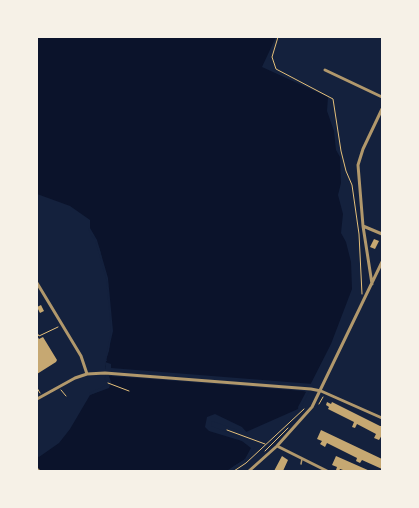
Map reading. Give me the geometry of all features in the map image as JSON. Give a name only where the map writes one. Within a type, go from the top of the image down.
[{"type":"street","points":[[325,70],[382,97]]},
{"type":"street","points":[[372,284],[363,226],[358,165],[363,149],[382,109]]},
{"type":"street","points":[[363,226],[382,234]]},
{"type":"street","points":[[249,471],[277,446],[312,407],[382,262]]},
{"type":"street","points":[[37,282],[81,356],[87,374]]},
{"type":"street","points":[[37,399],[69,380],[87,374],[105,373],[311,389],[321,391],[382,418]]},
{"type":"street","points":[[277,446],[314,467],[325,471]]},
{"type":"lane","points":[[301,464],[304,460]]},
{"type":"lane","points":[[304,460],[304,465]]},
{"type":"path","points":[[278,37],[272,57],[276,70],[333,99],[341,151],[346,171],[352,184],[359,234],[362,294]]},
{"type":"path","points":[[37,333],[39,336],[58,327]]},
{"type":"path","points":[[108,383],[129,391]]},
{"type":"path","points":[[37,388],[40,393]]},
{"type":"path","points":[[318,404],[323,397]]},
{"type":"path","points":[[234,471],[246,463],[307,408],[262,454]]},
{"type":"path","points":[[227,430],[266,444]]},
{"type":"water","points":[[37,37],[276,37],[262,67],[328,97],[327,111],[334,131],[336,150],[340,157],[341,183],[338,195],[343,214],[341,233],[346,242],[351,262],[352,289],[331,344],[298,409],[246,432],[212,419],[209,426],[253,446],[247,458],[234,466],[231,470],[37,471],[37,456],[39,457],[59,443],[70,429],[90,395],[102,390],[110,384],[105,366],[113,331],[108,278],[97,240],[90,228],[90,220],[70,206],[37,194]]},
{"type":"pier","points":[[88,228],[95,239],[100,250],[108,286],[111,329],[106,279],[95,240],[91,235]]},
{"type":"pier","points":[[111,333],[109,351],[106,359],[107,361],[105,361]]},
{"type":"pier","points":[[105,362],[111,364],[111,368],[313,384],[299,411],[298,407],[306,392],[303,391],[165,380],[109,376],[111,382],[109,388],[90,395],[89,393],[107,385],[108,382],[104,379],[106,376]]},
{"type":"pier","points":[[215,414],[242,427],[248,434],[212,421],[211,426],[249,440],[255,446],[250,456],[232,471],[220,471],[228,470],[245,459],[251,448],[242,441],[209,431],[205,427],[207,417]]},
{"type":"building","points":[[374,239],[379,241],[375,249],[370,247]]},
{"type":"building","points":[[41,305],[44,311],[40,313],[37,307]]},
{"type":"building","points":[[37,336],[39,339],[43,337],[57,360],[37,374]]},
{"type":"building","points":[[327,402],[331,404],[332,402],[382,426],[382,435],[379,440],[374,438],[376,434],[357,424],[355,428],[352,427],[354,422],[328,409],[329,407],[326,405]]},
{"type":"building","points":[[321,430],[382,459],[382,469],[362,460],[360,463],[356,461],[357,458],[327,443],[325,447],[320,444],[322,441],[317,439]]},
{"type":"building","points":[[282,456],[288,460],[283,471],[274,471]]},
{"type":"building","points":[[336,456],[370,471],[336,470],[337,467],[332,465]]}]
